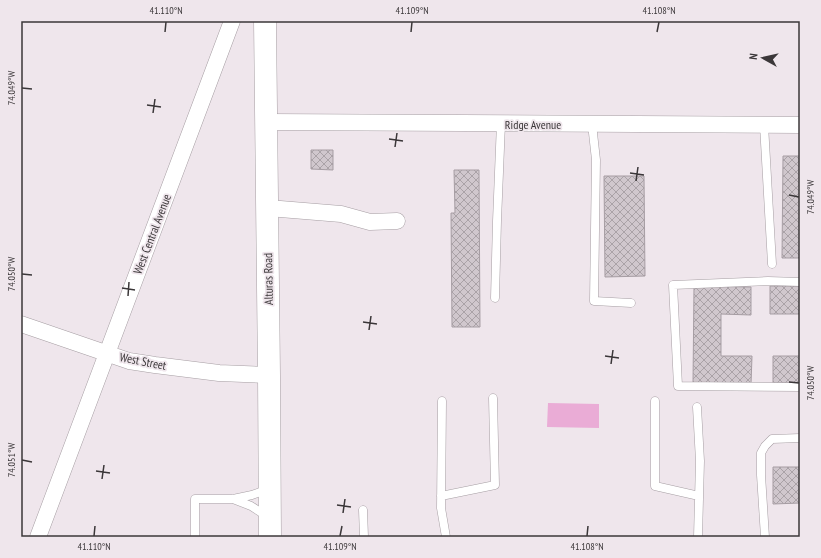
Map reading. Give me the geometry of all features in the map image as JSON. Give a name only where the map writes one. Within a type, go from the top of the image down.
[{"type":"main road","name":"Alturas Road","points":[[265,21],[270,527]]},
{"type":"street","name":"West Central Avenue","points":[[38,537],[232,21]]},
{"type":"street","name":"Ridge Avenue","points":[[267,122],[800,125]]},
{"type":"street","points":[[268,208],[341,214],[370,222],[397,221]]},
{"type":"street","name":"West Street","points":[[21,324],[129,361],[219,373],[269,375]]},
{"type":"lane","points":[[495,298],[501,124]]},
{"type":"lane","points":[[592,124],[596,160],[594,301],[631,303]]},
{"type":"lane","points":[[764,125],[772,264]]},
{"type":"lane","points":[[800,282],[673,285],[678,386],[800,387]]},
{"type":"lane","points":[[441,496],[495,485],[493,398]]},
{"type":"lane","points":[[442,401],[441,508],[446,537]]},
{"type":"lane","points":[[655,401],[655,486],[699,496]]},
{"type":"lane","points":[[697,407],[700,461],[698,537]]},
{"type":"lane","points":[[765,537],[760,475],[761,453],[772,439],[800,438]]},
{"type":"lane","points":[[195,537],[194,499],[234,499],[270,489]]},
{"type":"lane","points":[[234,499],[251,506],[270,527]]},
{"type":"lane","points":[[363,510],[364,537]]},
{"type":"shaded area","points":[[548,403],[599,404],[599,428],[547,427]]},
{"type":"building","points":[[311,150],[333,150],[333,170],[311,169]]},
{"type":"building","points":[[783,156],[800,156],[800,258],[782,258]]},
{"type":"building","points":[[454,170],[479,170],[480,327],[452,327],[451,213],[455,213]]},
{"type":"building","points":[[604,176],[644,176],[645,276],[605,277]]},
{"type":"building","points":[[694,286],[751,287],[751,315],[721,314],[721,356],[752,356],[751,384],[693,383]]},
{"type":"building","points":[[770,286],[800,286],[800,314],[770,314]]},
{"type":"building","points":[[773,356],[800,356],[800,383],[773,383]]},
{"type":"building","points":[[773,467],[800,467],[800,503],[773,504]]}]
